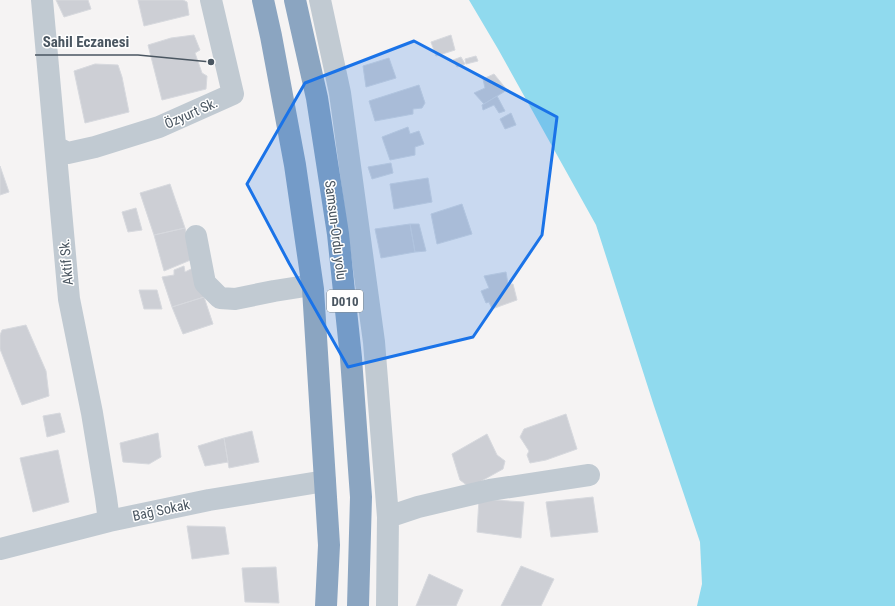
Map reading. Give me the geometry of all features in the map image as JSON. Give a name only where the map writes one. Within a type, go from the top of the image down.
[{"type":"highway","name":"D010","points":[[262,0],[271,36],[295,166],[312,285],[329,544],[326,606]]},
{"type":"highway","name":"Samsun-Ordu yolu","points":[[295,0],[317,98],[338,234],[361,497],[358,606]]},
{"type":"street","name":"Aktif Sk.","points":[[42,0],[69,299],[92,413],[106,498],[108,521]]},
{"type":"street","name":"Özyurt Sk.","points":[[56,147],[68,154],[96,147],[159,127],[233,94],[211,0]]},
{"type":"street","points":[[320,0],[340,93],[374,342],[388,517],[388,606]]},
{"type":"street","points":[[196,236],[205,283],[220,298],[235,299],[312,285]]},
{"type":"street","points":[[388,517],[418,507],[490,490],[589,475]]},
{"type":"street","name":"Bağ Sokak","points":[[0,549],[108,521],[209,500],[325,481]]},
{"type":"highlighted area","points":[[414,41],[557,117],[542,235],[473,337],[348,367],[289,263],[247,184],[305,83]]},
{"type":"water","points":[[469,0],[895,0],[895,606],[697,606],[702,584],[700,542],[654,406],[596,225]]},
{"type":"building","points":[[56,0],[88,0],[91,9],[64,17]]},
{"type":"building","points":[[138,0],[183,0],[187,2],[189,15],[144,26]]},
{"type":"building","points":[[194,35],[200,50],[195,53],[202,73],[207,76],[206,89],[162,100],[148,45],[171,38]]},
{"type":"building","points":[[451,35],[455,50],[436,56],[431,42]]},
{"type":"building","points":[[476,56],[478,61],[466,64],[465,59]]},
{"type":"building","points":[[461,57],[465,64],[457,67],[453,60]]},
{"type":"building","points":[[389,58],[396,78],[366,87],[363,66]]},
{"type":"building","points":[[95,64],[118,65],[129,112],[85,123],[74,71]]},
{"type":"building","points":[[494,74],[507,90],[484,104],[474,93],[485,88],[483,79]]},
{"type":"building","points":[[419,85],[425,103],[422,108],[413,109],[413,114],[375,121],[369,101]]},
{"type":"building","points":[[497,96],[505,111],[499,113],[494,105],[483,110],[482,105]]},
{"type":"building","points":[[511,113],[516,125],[505,129],[500,119]]},
{"type":"building","points":[[408,127],[410,134],[419,131],[424,144],[415,147],[415,155],[390,160],[382,137]]},
{"type":"building","points":[[391,163],[393,173],[372,179],[368,167]]},
{"type":"building","points":[[0,166],[9,192],[0,195]]},
{"type":"building","points":[[428,178],[432,202],[394,209],[390,184]]},
{"type":"building","points":[[170,184],[185,228],[154,235],[140,193]]},
{"type":"building","points":[[462,204],[472,234],[437,244],[431,214]]},
{"type":"building","points":[[136,208],[142,230],[128,232],[122,212]]},
{"type":"building","points":[[410,224],[415,252],[381,258],[375,229]]},
{"type":"building","points":[[410,224],[419,224],[426,251],[415,252]]},
{"type":"building","points":[[185,228],[193,259],[164,271],[154,235]]},
{"type":"building","points":[[184,266],[185,272],[195,267],[204,297],[172,307],[162,277],[174,275],[174,270]]},
{"type":"building","points":[[506,272],[508,284],[513,284],[517,300],[492,309],[489,302],[486,303],[481,291],[489,288],[484,276]]},
{"type":"building","points":[[139,290],[157,290],[162,309],[144,309]]},
{"type":"building","points":[[204,297],[213,324],[183,334],[172,307]]},
{"type":"building","points":[[26,325],[46,371],[49,396],[22,405],[0,349],[0,335],[2,330]]},
{"type":"building","points":[[60,413],[65,432],[47,437],[43,416]]},
{"type":"building","points":[[566,414],[577,449],[546,460],[530,463],[527,455],[529,451],[520,437],[524,429]]},
{"type":"building","points":[[252,431],[259,462],[229,468],[224,438]]},
{"type":"building","points":[[158,433],[161,457],[149,464],[123,462],[120,443]]},
{"type":"building","points":[[487,434],[497,455],[505,461],[503,469],[476,484],[468,486],[460,480],[452,454]]},
{"type":"building","points":[[224,438],[228,462],[205,466],[198,446]]},
{"type":"building","points":[[58,450],[69,502],[33,512],[20,458]]},
{"type":"building","points":[[593,497],[598,532],[551,537],[546,502]]},
{"type":"building","points":[[479,499],[524,502],[521,538],[477,532]]},
{"type":"building","points":[[187,526],[225,527],[229,554],[192,559]]},
{"type":"building","points":[[521,566],[554,579],[541,606],[501,606]]},
{"type":"building","points":[[276,567],[279,603],[245,602],[242,568]]},
{"type":"building","points":[[429,574],[463,590],[456,606],[416,606]]},
{"type":"place","name":"Sahil Eczanesi","points":[[211,62]]}]
